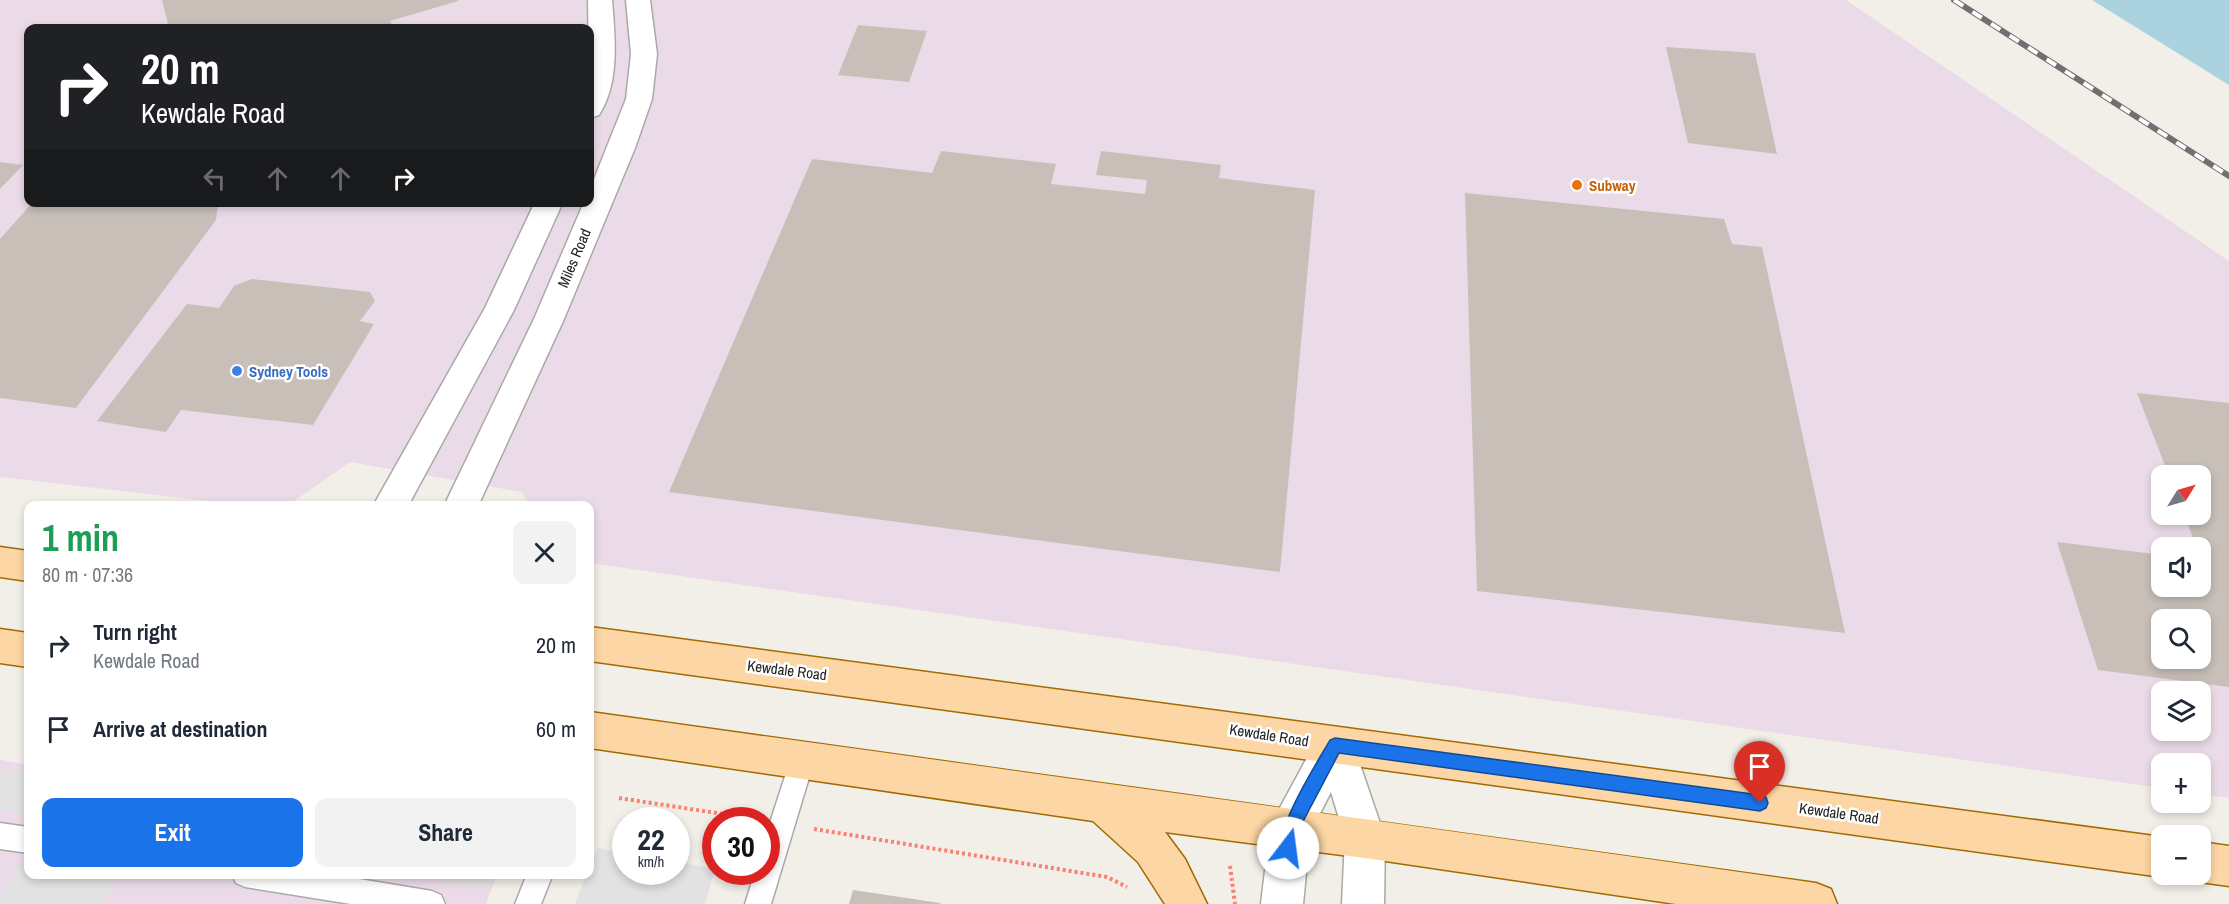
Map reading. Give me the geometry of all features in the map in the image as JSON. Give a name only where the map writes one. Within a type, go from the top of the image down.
[{"type":"main road","points":[[0,562],[24,565]]},
{"type":"main road","name":"Kewdale Road","points":[[594,645],[1177,721],[1335,745],[2151,856]]},
{"type":"main road","points":[[0,646],[24,649]]},
{"type":"main road","points":[[594,738],[802,761],[1290,830],[1365,838],[1816,904]]},
{"type":"main road","points":[[1100,802],[1134,827],[1159,854],[1186,904]]},
{"type":"main road","points":[[2211,864],[2229,866]]},
{"type":"street","points":[[594,98],[603,48],[600,0]]},
{"type":"street","name":"Miles Road","points":[[463,501],[549,319],[621,148],[639,99],[644,54],[638,0]]},
{"type":"street","points":[[393,501],[499,310],[547,207]]},
{"type":"street","points":[[1282,904],[1290,830],[1335,745]]},
{"type":"street","points":[[1335,745],[1365,838],[1362,904]]},
{"type":"lane","points":[[758,904],[802,761]]},
{"type":"lane","points":[[0,836],[24,839]]},
{"type":"lane","points":[[276,879],[432,904]]},
{"type":"lane","points":[[528,904],[538,879]]},
{"type":"path","points":[[619,798],[702,811]]},
{"type":"path","points":[[782,824],[1107,877],[1134,893]]},
{"type":"path","points":[[1230,866],[1235,904]]},
{"type":"shaded area","points":[[0,0],[1846,0],[2229,261],[2229,798],[2211,795],[2211,753],[2151,753],[2151,787],[594,564],[594,501],[527,501],[522,492],[350,462],[294,501],[209,501],[0,477]]},
{"type":"shaded area","points":[[0,760],[24,764],[24,879],[495,879],[486,904],[0,904]]},
{"type":"shaded area","points":[[0,769],[24,772],[24,813],[0,810]]},
{"type":"shaded area","points":[[597,848],[612,851],[612,885],[690,885],[690,864],[702,867],[702,885],[710,885],[705,904],[575,904],[584,879],[594,879],[594,856]]},
{"type":"shaded area","points":[[19,866],[24,867],[24,879],[115,881],[101,904],[0,904],[0,895]]},
{"type":"shaded area","points":[[433,879],[495,879],[491,888]]},
{"type":"water","points":[[2092,0],[2229,0],[2229,85]]},
{"type":"building","points":[[162,0],[458,0],[390,21],[392,24],[168,24]]},
{"type":"building","points":[[858,25],[927,31],[909,82],[838,75]]},
{"type":"building","points":[[1666,47],[1755,53],[1777,154],[1688,143]]},
{"type":"building","points":[[941,151],[1056,164],[1051,184],[1145,194],[1147,180],[1096,175],[1101,151],[1221,165],[1219,178],[1315,190],[1280,572],[669,492],[812,159],[932,173]]},
{"type":"building","points":[[0,162],[23,165],[0,189]]},
{"type":"building","points":[[1465,193],[1724,219],[1732,244],[1762,247],[1845,633],[1477,591]]},
{"type":"building","points":[[29,207],[217,207],[216,220],[76,408],[0,398],[0,239]]},
{"type":"building","points":[[252,279],[370,292],[375,301],[360,321],[374,324],[313,425],[181,410],[166,432],[97,421],[187,304],[219,308],[234,286]]},
{"type":"building","points":[[2137,393],[2229,403],[2229,687],[2211,685],[2211,681],[2183,681],[2098,670],[2057,542],[2151,554],[2151,597],[2211,597],[2211,537],[2193,537],[2188,525],[2211,525],[2211,465],[2165,465]]},
{"type":"building","points":[[853,890],[940,903],[940,904],[849,904]]},
{"type":"railway","points":[[1954,0],[2229,176]]},
{"type":"place","name":"Subway","points":[[1577,185]]},
{"type":"place","name":"Sydney Tools","points":[[237,371]]},
{"type":"route","points":[[1288,848],[1290,830],[1335,745],[1760,803]]}]
